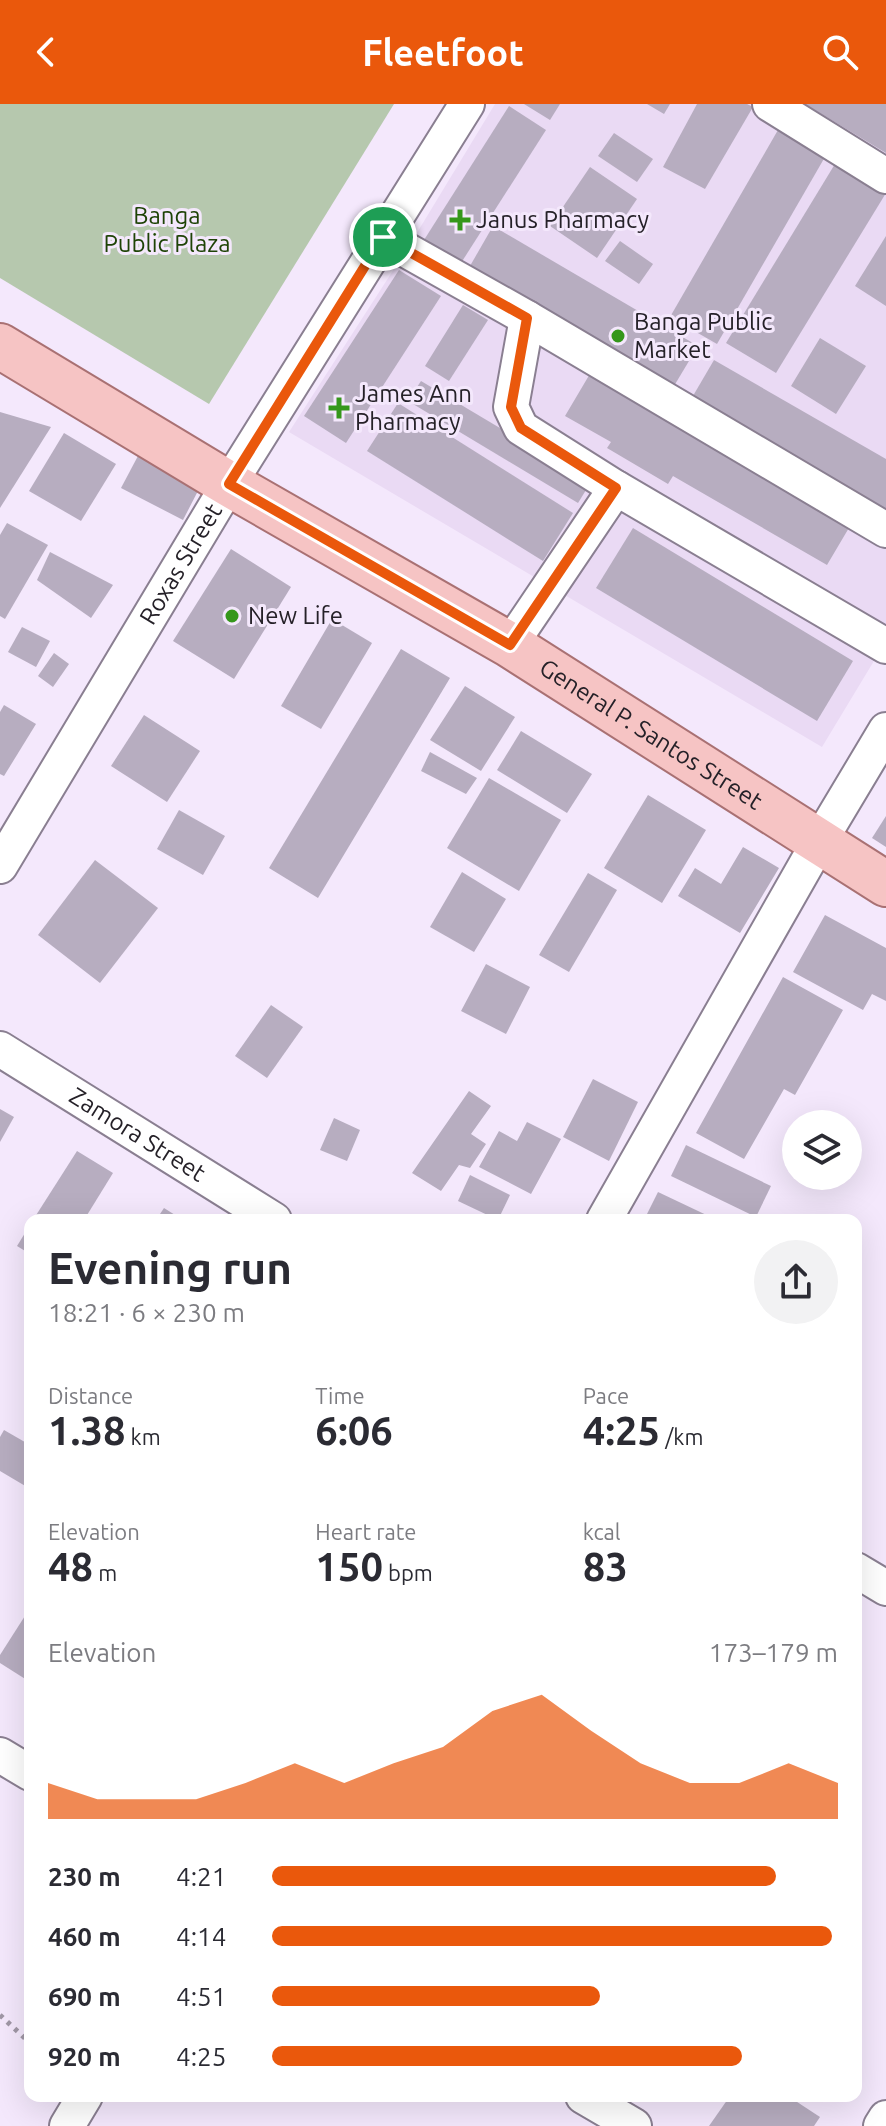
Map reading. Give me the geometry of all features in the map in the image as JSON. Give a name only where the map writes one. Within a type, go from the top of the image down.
[{"type":"main road","name":"General P. Santos Street","points":[[0,346],[229,484],[510,645],[886,884]]},
{"type":"street","name":"Roxas Street","points":[[0,866],[229,484],[467,104]]},
{"type":"street","points":[[770,104],[886,176]]},
{"type":"street","points":[[383,237],[527,318],[886,530]]},
{"type":"street","points":[[527,318],[511,407],[521,428],[616,488],[886,646]]},
{"type":"street","points":[[510,645],[616,488]]},
{"type":"street","points":[[607,1214],[886,730]]},
{"type":"street","name":"Zamora Street","points":[[0,1049],[264,1214]]},
{"type":"street","points":[[862,1574],[886,1588]]},
{"type":"street","points":[[0,1755],[24,1769]]},
{"type":"street","points":[[67,2126],[81,2102]]},
{"type":"street","points":[[593,2102],[634,2126]]},
{"type":"street","points":[[881,2126],[886,2118]]},
{"type":"path","points":[[0,2015],[24,2037]]},
{"type":"shaded area","name":"Banga Public Market","points":[[495,104],[886,104],[886,641],[822,747],[289,432],[412,241]]},
{"type":"green space","name":"Banga Public Plaza","points":[[0,104],[394,104],[209,404],[0,278]]},
{"type":"building","points":[[524,104],[560,104],[550,120]]},
{"type":"building","points":[[647,104],[670,104],[664,114]]},
{"type":"building","points":[[697,104],[747,104],[753,107],[705,189],[663,167]]},
{"type":"building","points":[[805,104],[886,104],[886,153]]},
{"type":"building","points":[[509,106],[546,130],[461,263],[424,240]]},
{"type":"building","points":[[782,123],[829,150],[717,344],[670,317]]},
{"type":"building","points":[[614,133],[653,159],[637,182],[598,156]]},
{"type":"building","points":[[838,159],[886,188],[886,193],[776,373],[726,343]]},
{"type":"building","points":[[590,167],[637,199],[597,258],[550,226]]},
{"type":"building","points":[[493,226],[698,346],[674,386],[470,266]]},
{"type":"building","points":[[886,236],[886,306],[855,286]]},
{"type":"building","points":[[620,241],[653,264],[639,284],[605,261]]},
{"type":"building","points":[[399,270],[441,296],[346,443],[304,416]]},
{"type":"building","points":[[463,305],[488,320],[449,381],[425,366]]},
{"type":"building","points":[[820,338],[866,366],[836,414],[791,386]]},
{"type":"building","points":[[714,360],[886,459],[886,516],[690,401]]},
{"type":"building","points":[[594,367],[853,521],[827,565],[673,476],[668,484],[607,448],[611,442],[565,416]]},
{"type":"building","points":[[421,381],[591,482],[578,503],[408,401]]},
{"type":"building","points":[[398,403],[573,513],[543,561],[367,451]]},
{"type":"building","points":[[0,412],[51,427],[0,508]]},
{"type":"building","points":[[64,433],[116,464],[81,521],[29,491]]},
{"type":"building","points":[[139,454],[200,487],[183,520],[121,488]]},
{"type":"building","points":[[7,523],[48,545],[5,619],[0,616],[0,535]]},
{"type":"building","points":[[633,528],[853,661],[817,721],[596,588]]},
{"type":"building","points":[[231,549],[291,587],[234,679],[173,641]]},
{"type":"building","points":[[50,552],[113,585],[91,618],[37,580]]},
{"type":"building","points":[[332,619],[372,643],[321,729],[281,706]]},
{"type":"building","points":[[22,627],[50,641],[36,667],[8,652]]},
{"type":"building","points":[[401,649],[450,678],[318,898],[269,868]]},
{"type":"building","points":[[54,653],[69,664],[53,687],[38,676]]},
{"type":"building","points":[[465,686],[515,717],[481,771],[430,740]]},
{"type":"building","points":[[4,705],[36,724],[4,776],[0,774],[0,712]]},
{"type":"building","points":[[144,715],[200,751],[167,802],[111,766]]},
{"type":"building","points":[[521,731],[592,774],[567,813],[497,770]]},
{"type":"building","points":[[430,752],[477,778],[466,794],[421,771]]},
{"type":"building","points":[[489,778],[561,820],[519,891],[447,848]]},
{"type":"building","points":[[648,795],[706,830],[662,903],[604,868]]},
{"type":"building","points":[[179,810],[225,836],[203,875],[157,849]]},
{"type":"building","points":[[886,816],[886,847],[872,838]]},
{"type":"building","points":[[743,847],[779,868],[740,933],[678,896],[695,868],[721,884]]},
{"type":"building","points":[[95,860],[158,908],[100,983],[38,935]]},
{"type":"building","points":[[462,872],[506,899],[474,952],[430,927]]},
{"type":"building","points":[[588,873],[617,890],[569,972],[539,955]]},
{"type":"building","points":[[825,915],[886,948],[886,1001],[872,994],[863,1010],[793,972]]},
{"type":"building","points":[[486,964],[530,987],[506,1034],[461,1011]]},
{"type":"building","points":[[783,977],[843,1010],[795,1095],[784,1089],[744,1159],[696,1133]]},
{"type":"building","points":[[271,1005],[303,1027],[267,1078],[235,1056]]},
{"type":"building","points":[[593,1079],[638,1102],[609,1161],[563,1137]]},
{"type":"building","points":[[469,1091],[491,1106],[471,1134],[486,1144],[470,1168],[459,1165],[441,1191],[412,1173]]},
{"type":"building","points":[[0,1109],[14,1117],[0,1142]]},
{"type":"building","points":[[334,1118],[360,1130],[347,1161],[320,1150]]},
{"type":"building","points":[[527,1122],[561,1139],[531,1194],[479,1167],[499,1131],[517,1141]]},
{"type":"building","points":[[686,1145],[771,1186],[757,1214],[750,1214],[671,1176]]},
{"type":"building","points":[[77,1151],[113,1173],[88,1214],[37,1214]]},
{"type":"building","points":[[470,1175],[510,1195],[501,1214],[485,1214],[458,1201]]},
{"type":"building","points":[[658,1192],[704,1214],[647,1214]]},
{"type":"building","points":[[164,1208],[174,1214],[160,1214]]},
{"type":"building","points":[[24,1235],[24,1250],[17,1246]]},
{"type":"building","points":[[4,1430],[24,1442],[24,1485],[0,1471],[0,1437]]},
{"type":"building","points":[[24,1617],[24,1678],[0,1663],[0,1655]]},
{"type":"building","points":[[726,2102],[797,2102],[820,2117],[814,2126],[709,2126]]},
{"type":"place","name":"Janus Pharmacy","points":[[460,220]]},
{"type":"place","name":"Banga Public Market","points":[[618,336]]},
{"type":"place","name":"James Ann Pharmacy","points":[[339,408]]},
{"type":"place","name":"New Life","points":[[232,616]]},
{"type":"route","points":[[383,237],[527,318],[511,407],[517,421],[521,428],[616,488],[510,645],[229,484],[383,237]]}]
